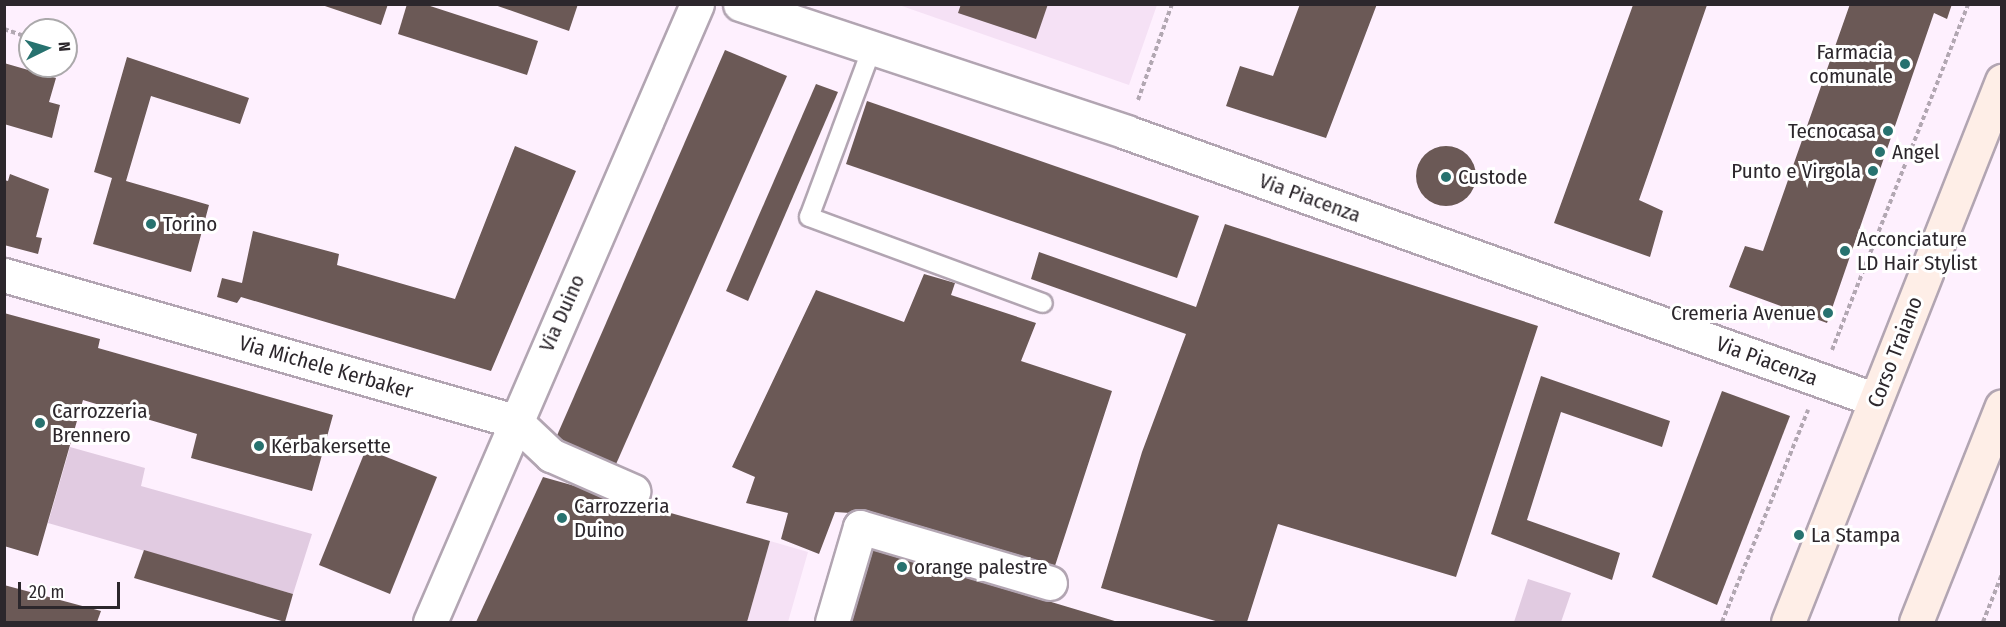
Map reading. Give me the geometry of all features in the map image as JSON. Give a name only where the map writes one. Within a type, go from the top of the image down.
[{"type":"main road","name":"Corso Traiano","points":[[1788,622],[2001,81]]},
{"type":"main road","points":[[1916,622],[1998,424]]},
{"type":"street","name":"Via Duino","points":[[429,622],[697,4]]},
{"type":"street","name":"Via Piacenza","points":[[740,4],[1126,132],[1876,400]]},
{"type":"street","name":"Via Michele Kerbaker","points":[[4,274],[515,421],[551,455],[633,491]]},
{"type":"street","points":[[832,622],[860,526],[1050,583]]},
{"type":"lane","points":[[872,48],[809,217],[1043,303]]},
{"type":"path","points":[[1126,132],[1172,4]]},
{"type":"path","points":[[1722,622],[1968,4]]},
{"type":"path","points":[[1983,622],[2001,574]]},
{"type":"shaded area","points":[[899,5],[1157,5],[1129,85]]},
{"type":"shaded area","points":[[70,447],[145,468],[141,486],[312,534],[293,594],[48,523]]},
{"type":"shaded area","points":[[770,541],[808,552],[788,622],[747,622]]},
{"type":"shaded area","points":[[1528,579],[1571,593],[1561,622],[1514,622]]},
{"type":"building","points":[[319,4],[388,4],[381,25]]},
{"type":"building","points":[[407,4],[424,4],[538,41],[527,75],[398,34]]},
{"type":"building","points":[[492,4],[578,4],[569,31]]},
{"type":"building","points":[[961,4],[1048,4],[1036,39],[958,13]]},
{"type":"building","points":[[1300,4],[1377,4],[1326,138],[1226,106],[1240,66],[1273,76]]},
{"type":"building","points":[[1850,4],[1952,4],[1947,19],[1934,13],[1827,323],[1729,287],[1745,246],[1763,251]]},
{"type":"building","points":[[1633,5],[1707,5],[1639,200],[1663,211],[1650,257],[1554,223]]},
{"type":"building","points":[[725,50],[787,76],[613,471],[552,447]]},
{"type":"building","points":[[127,57],[249,98],[240,124],[151,96],[126,181],[209,205],[191,272],[93,244],[112,178],[94,172]]},
{"type":"building","points":[[4,63],[18,67],[18,78],[56,78],[49,102],[60,105],[52,138],[4,124]]},
{"type":"building","points":[[816,84],[838,92],[748,301],[726,291]]},
{"type":"building","points":[[867,101],[1199,216],[1177,278],[846,164]]},
{"type":"building","points":[[515,146],[576,171],[491,371],[241,297],[237,303],[217,297],[222,278],[242,283],[253,231],[339,254],[337,265],[455,299]]},
{"type":"building","name":"Custode","points":[[1446,146],[1463,151],[1471,159],[1476,176],[1471,193],[1463,201],[1446,206],[1429,201],[1421,193],[1416,176],[1421,159],[1429,151]]},
{"type":"building","points":[[10,174],[49,189],[36,237],[42,238],[38,254],[4,245],[4,180],[8,181]]},
{"type":"building","points":[[1225,224],[1538,326],[1456,577],[1278,524],[1247,622],[1219,622],[1101,588],[1142,452],[1186,334],[1031,279],[1039,252],[1196,307]]},
{"type":"building","points":[[924,274],[955,283],[951,295],[1036,323],[1021,361],[1112,391],[1052,575],[866,514],[835,512],[819,554],[781,539],[788,513],[746,503],[755,477],[732,467],[816,290],[904,322]]},
{"type":"building","points":[[4,313],[100,339],[98,348],[333,415],[312,491],[191,458],[197,434],[83,400],[38,556],[4,546]]},
{"type":"building","points":[[1541,376],[1670,421],[1662,447],[1561,412],[1527,520],[1620,553],[1612,580],[1491,534]]},
{"type":"building","points":[[1722,391],[1790,416],[1717,605],[1652,577]]},
{"type":"building","points":[[366,449],[437,477],[390,594],[319,565]]},
{"type":"building","points":[[543,477],[770,541],[747,622],[476,622]]},
{"type":"building","name":"orange palestre","points":[[868,543],[1018,592],[1118,622],[844,622]]},
{"type":"building","points":[[144,550],[293,594],[285,622],[134,578]]},
{"type":"building","points":[[4,585],[101,611],[97,622],[4,622]]},
{"type":"place","name":"Farmacia comunale","points":[[1905,64]]},
{"type":"place","name":"Tecnocasa","points":[[1888,131]]},
{"type":"place","name":"Angel","points":[[1880,152]]},
{"type":"place","name":"Punto e Virgola","points":[[1873,171]]},
{"type":"place","name":"Custode","points":[[1446,177]]},
{"type":"place","name":"Torino","points":[[151,224]]},
{"type":"place","name":"Acconciature LD Hair Stylist","points":[[1845,251]]},
{"type":"place","name":"Cremeria Avenue","points":[[1828,313]]},
{"type":"place","name":"Carrozzeria Brennero","points":[[40,423]]},
{"type":"place","name":"Kerbakersette","points":[[259,446]]},
{"type":"place","name":"Carrozzeria Duino","points":[[562,518]]},
{"type":"place","name":"La Stampa","points":[[1799,535]]},
{"type":"place","name":"orange palestre","points":[[902,567]]}]
